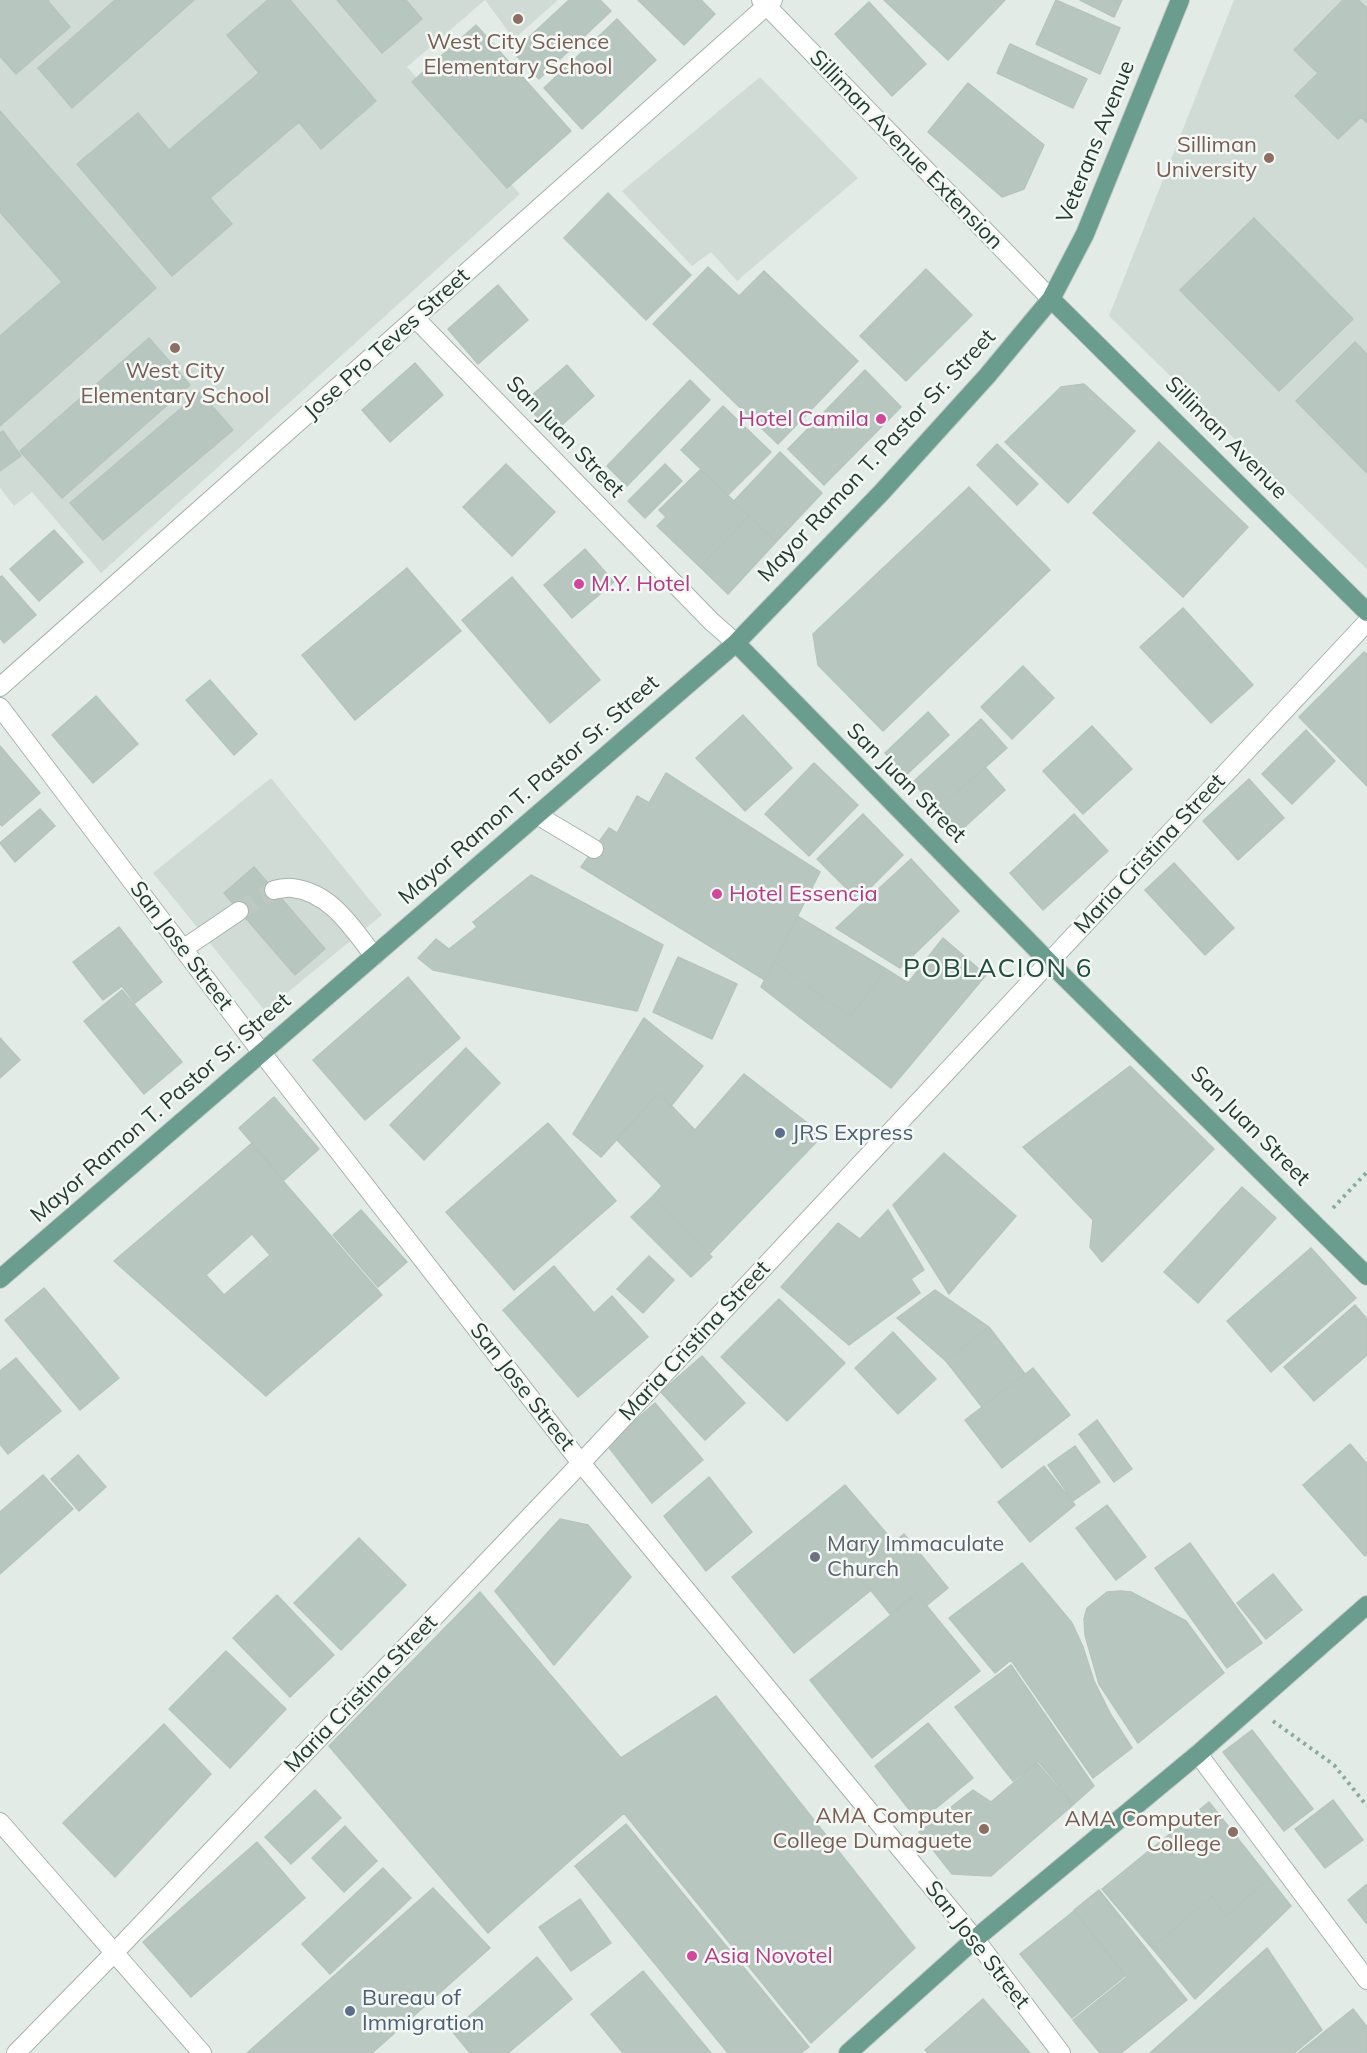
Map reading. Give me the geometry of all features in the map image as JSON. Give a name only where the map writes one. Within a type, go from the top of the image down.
[{"type":"main road","name":"Veterans Avenue","points":[[1051,299],[1085,234],[1180,0]]},
{"type":"main road","name":"Silliman Avenue","points":[[1051,299],[1367,612]]},
{"type":"main road","name":"Mayor Ramon T. Pastor Sr. Street","points":[[0,1279],[736,643],[919,451],[987,376],[1051,299]]},
{"type":"main road","name":"San Juan Street","points":[[736,643],[1049,962],[1367,1276]]},
{"type":"main road","points":[[848,2053],[975,1939],[1198,1754],[1367,1605]]},
{"type":"street","name":"Silliman Avenue Extension","points":[[767,2],[1051,299]]},
{"type":"street","name":"Jose Pro Teves Street","points":[[0,687],[416,319],[767,2]]},
{"type":"street","name":"San Juan Street","points":[[416,319],[712,622],[736,643]]},
{"type":"street","name":"Maria Cristina Street","points":[[16,2053],[581,1464],[1367,622]]},
{"type":"street","name":"San Jose Street","points":[[0,707],[262,1053],[581,1464],[975,1939],[1061,2053]]},
{"type":"street","points":[[537,815],[594,849]]},
{"type":"street","points":[[273,890],[292,888],[319,896],[343,916],[374,956]]},
{"type":"street","points":[[183,949],[239,911]]},
{"type":"street","points":[[1198,1754],[1367,1980]]},
{"type":"street","points":[[0,1822],[202,2053]]},
{"type":"path","points":[[1316,1226],[1367,1172]]},
{"type":"path","points":[[1252,1706],[1334,1765],[1367,1806]]},
{"type":"shaded area","name":"West City Elementary School","points":[[0,0],[485,0],[407,67],[520,194],[101,573],[32,492],[14,506],[0,488]]},
{"type":"shaded area","name":"West City Science Elementary School","points":[[485,0],[558,0],[514,39]]},
{"type":"shaded area","name":"Silliman University","points":[[1234,0],[1367,0],[1367,569],[1109,316]]},
{"type":"shaded area","points":[[760,77],[858,178],[737,281],[711,252],[692,266],[622,191]]},
{"type":"shaded area","points":[[271,778],[382,915],[265,1011],[153,873]]},
{"type":"building","points":[[0,0],[49,0],[70,27],[16,74],[0,56]]},
{"type":"building","points":[[115,0],[194,0],[72,108],[38,68]]},
{"type":"building","points":[[268,0],[290,0],[376,101],[321,149],[299,122],[210,198],[232,224],[172,276],[77,164],[138,113],[169,150],[259,73],[227,35]]},
{"type":"building","points":[[337,0],[406,0],[422,19],[382,53]]},
{"type":"building","points":[[569,0],[600,0],[611,11],[539,79],[513,52]]},
{"type":"building","points":[[638,0],[701,0],[715,14],[684,45]]},
{"type":"building","points":[[884,0],[1005,0],[948,60]]},
{"type":"building","points":[[1056,0],[1120,28],[1100,74],[1036,44]]},
{"type":"building","points":[[1080,0],[1122,0],[1114,17]]},
{"type":"building","points":[[1343,0],[1358,0],[1367,8],[1367,123],[1361,117],[1338,139],[1295,96],[1318,73],[1294,50]]},
{"type":"building","points":[[869,2],[926,64],[892,96],[835,34]]},
{"type":"building","points":[[617,19],[656,60],[582,129],[544,88]]},
{"type":"building","points":[[476,25],[571,131],[507,188],[412,82]]},
{"type":"building","points":[[1010,44],[1087,79],[1073,108],[997,73]]},
{"type":"building","points":[[968,83],[1044,145],[1024,189],[1002,197],[928,132]]},
{"type":"building","points":[[0,111],[156,288],[0,426],[0,336],[62,282],[0,212]]},
{"type":"building","points":[[608,193],[691,275],[646,320],[564,238]]},
{"type":"building","points":[[1254,218],[1353,319],[1279,391],[1180,290]]},
{"type":"building","points":[[708,267],[739,296],[764,271],[858,361],[778,444],[653,324]]},
{"type":"building","points":[[926,269],[972,315],[906,381],[860,336]]},
{"type":"building","points":[[498,285],[528,320],[478,364],[448,329]]},
{"type":"building","points":[[149,338],[190,385],[62,498],[20,451]]},
{"type":"building","points":[[1355,342],[1367,354],[1367,473],[1296,401]]},
{"type":"building","points":[[415,363],[443,395],[390,442],[362,410]]},
{"type":"building","points":[[567,365],[594,396],[552,434],[524,402]]},
{"type":"building","points":[[865,370],[901,407],[824,485],[788,449]]},
{"type":"building","points":[[690,380],[710,400],[627,486],[607,466]]},
{"type":"building","points":[[1084,384],[1135,431],[1068,503],[1005,442],[1061,387]]},
{"type":"building","points":[[200,392],[233,430],[103,540],[70,503]]},
{"type":"building","points":[[723,406],[771,452],[728,495],[681,450]]},
{"type":"building","points":[[3,431],[21,456],[0,471],[0,433]]},
{"type":"building","points":[[1159,442],[1248,527],[1183,597],[1093,513]]},
{"type":"building","points":[[997,444],[1038,484],[1017,505],[977,465]]},
{"type":"building","points":[[780,452],[822,493],[776,542],[734,501]]},
{"type":"building","points":[[506,464],[555,512],[512,556],[463,507]]},
{"type":"building","points":[[665,464],[682,481],[645,518],[628,501]]},
{"type":"building","points":[[701,469],[749,516],[700,567],[657,526],[666,517],[659,510]]},
{"type":"building","points":[[969,487],[1050,570],[883,731],[818,665],[813,634]]},
{"type":"building","points":[[749,516],[776,542],[728,594],[700,567]]},
{"type":"building","points":[[54,530],[83,562],[39,601],[10,569]]},
{"type":"building","name":"M.Y. Hotel","points":[[585,549],[614,582],[572,618],[544,585]]},
{"type":"building","points":[[407,568],[461,631],[355,720],[302,655]]},
{"type":"building","points":[[2,576],[36,615],[4,643],[0,638],[0,577]]},
{"type":"building","points":[[512,577],[600,680],[550,723],[462,620]]},
{"type":"building","points":[[1183,608],[1253,685],[1211,723],[1140,647]]},
{"type":"building","points":[[1364,652],[1367,654],[1367,786],[1299,717]]},
{"type":"building","points":[[1023,666],[1054,698],[1012,739],[981,707]]},
{"type":"building","points":[[210,680],[257,734],[234,755],[186,700]]},
{"type":"building","points":[[96,696],[138,744],[93,783],[52,735]]},
{"type":"building","points":[[928,712],[949,735],[905,776],[885,753]]},
{"type":"building","points":[[743,715],[792,768],[745,811],[696,758]]},
{"type":"building","points":[[981,719],[1007,748],[937,810],[913,782]]},
{"type":"building","points":[[1092,726],[1132,769],[1083,814],[1043,771]]},
{"type":"building","points":[[1306,730],[1335,761],[1292,804],[1262,774]]},
{"type":"building","points":[[0,746],[40,793],[2,826],[0,824]]},
{"type":"building","points":[[814,763],[858,805],[809,856],[765,814]]},
{"type":"building","points":[[985,767],[1005,790],[958,833],[937,810]]},
{"type":"building","name":"Hotel Essencia","points":[[666,773],[820,872],[765,980],[581,867],[609,828],[617,833],[637,796],[649,803]]},
{"type":"building","points":[[1249,779],[1284,818],[1238,860],[1203,821]]},
{"type":"building","points":[[40,809],[55,826],[15,862],[0,843]]},
{"type":"building","points":[[863,814],[903,855],[858,900],[817,859]]},
{"type":"building","points":[[1074,814],[1108,851],[1043,910],[1010,873]]},
{"type":"building","points":[[911,859],[959,911],[900,968],[836,928]]},
{"type":"building","points":[[1174,863],[1234,928],[1205,955],[1145,890]]},
{"type":"building","points":[[254,867],[325,949],[295,975],[224,893]]},
{"type":"building","points":[[531,875],[663,945],[637,1011],[433,970],[418,958],[436,939],[449,949],[477,927],[473,922]]},
{"type":"building","points":[[797,916],[886,969],[850,1017],[774,961]]},
{"type":"building","points":[[119,927],[162,982],[135,1003],[122,986],[103,1000],[73,962]]},
{"type":"building","points":[[943,938],[986,975],[891,1088],[761,987],[774,961],[850,1017],[886,969],[908,983]]},
{"type":"building","points":[[678,957],[737,984],[712,1039],[653,1012]]},
{"type":"building","points":[[408,977],[460,1038],[365,1120],[313,1060]]},
{"type":"building","points":[[122,990],[182,1062],[144,1094],[84,1021]]},
{"type":"building","points":[[644,1018],[703,1066],[671,1106],[659,1093],[601,1157],[573,1134]]},
{"type":"building","points":[[0,1038],[20,1060],[0,1078]]},
{"type":"building","points":[[466,1048],[500,1083],[424,1160],[390,1125]]},
{"type":"building","points":[[1130,1066],[1214,1149],[1102,1262],[1090,1247],[1093,1220],[1023,1147]]},
{"type":"building","points":[[744,1074],[823,1135],[709,1254],[652,1197],[662,1186],[616,1139],[659,1093],[695,1130]]},
{"type":"building","points":[[274,1097],[319,1149],[284,1180],[239,1128]]},
{"type":"building","points":[[548,1123],[616,1201],[514,1290],[446,1212]]},
{"type":"building","points":[[251,1144],[382,1295],[266,1396],[114,1261]],"holes":[[[252,1234],[270,1255],[224,1295],[206,1275]]]},
{"type":"building","points":[[944,1153],[1016,1216],[949,1294],[893,1205]]},
{"type":"building","points":[[1242,1187],[1276,1218],[1198,1303],[1164,1272]]},
{"type":"building","points":[[652,1197],[712,1257],[691,1277],[631,1217]]},
{"type":"building","points":[[361,1210],[407,1262],[378,1287],[333,1235]]},
{"type":"building","points":[[888,1210],[924,1270],[911,1279],[920,1293],[849,1345],[781,1287],[838,1223],[860,1239]]},
{"type":"building","points":[[1311,1248],[1356,1298],[1271,1372],[1227,1321]]},
{"type":"building","points":[[649,1256],[674,1280],[643,1313],[617,1289]]},
{"type":"building","points":[[554,1266],[594,1313],[612,1296],[648,1337],[578,1397],[503,1310]]},
{"type":"building","points":[[44,1288],[119,1378],[80,1410],[5,1320]]},
{"type":"building","points":[[935,1290],[989,1327],[946,1361],[897,1318]]},
{"type":"building","points":[[779,1299],[845,1363],[787,1421],[721,1357]]},
{"type":"building","points":[[1355,1305],[1367,1319],[1367,1355],[1314,1401],[1284,1367]]},
{"type":"building","points":[[989,1327],[1025,1374],[982,1407],[946,1361]]},
{"type":"building","points":[[893,1332],[936,1379],[898,1414],[855,1368]]},
{"type":"building","points":[[702,1356],[745,1403],[705,1440],[661,1392]]},
{"type":"building","points":[[16,1358],[61,1411],[8,1454],[0,1444],[0,1371]]},
{"type":"building","points":[[1033,1368],[1070,1415],[1002,1468],[965,1420]]},
{"type":"building","points":[[655,1403],[703,1460],[652,1503],[607,1445]]},
{"type":"building","points":[[1097,1420],[1132,1469],[1114,1482],[1079,1434]]},
{"type":"building","points":[[1350,1444],[1367,1464],[1367,1554],[1365,1556],[1303,1485]]},
{"type":"building","points":[[1075,1446],[1100,1482],[1073,1501],[1048,1465]]},
{"type":"building","points":[[78,1455],[106,1487],[79,1511],[51,1479]]},
{"type":"building","points":[[1044,1466],[1075,1505],[1030,1542],[998,1502]]},
{"type":"building","points":[[43,1475],[73,1509],[0,1574],[0,1512]]},
{"type":"building","points":[[709,1477],[752,1532],[706,1571],[664,1516]]},
{"type":"building","name":"Mary Immaculate Church","points":[[845,1485],[893,1541],[855,1573],[870,1591],[794,1653],[732,1577]]},
{"type":"building","points":[[1107,1505],[1146,1557],[1116,1580],[1076,1528]]},
{"type":"building","points":[[560,1519],[588,1525],[631,1577],[554,1665],[495,1591]]},
{"type":"building","points":[[904,1534],[948,1588],[926,1606],[917,1593],[890,1614],[857,1573]]},
{"type":"building","points":[[359,1538],[406,1585],[341,1650],[294,1603]]},
{"type":"building","points":[[1190,1543],[1262,1643],[1227,1668],[1155,1568]]},
{"type":"building","points":[[1022,1563],[1072,1623],[1094,1681],[1111,1715],[1132,1748],[1093,1778],[1011,1660],[995,1673],[949,1618]]},
{"type":"building","points":[[1273,1574],[1302,1610],[1266,1639],[1237,1603]]},
{"type":"building","points":[[480,1592],[621,1758],[716,1696],[915,1948],[811,2043],[624,1813],[488,1933],[329,1746]]},
{"type":"building","points":[[1107,1592],[1131,1592],[1186,1621],[1224,1673],[1138,1743],[1099,1684],[1085,1635],[1084,1619],[1087,1608]]},
{"type":"building","points":[[917,1594],[980,1671],[872,1758],[810,1680]]},
{"type":"building","points":[[277,1595],[334,1655],[290,1697],[233,1638]]},
{"type":"building","points":[[226,1651],[286,1709],[230,1768],[169,1709]]},
{"type":"building","points":[[1011,1665],[1094,1786],[1074,1804],[1038,1761],[1013,1781],[955,1707]]},
{"type":"building","points":[[928,1723],[973,1778],[919,1822],[875,1766]]},
{"type":"building","points":[[164,1724],[211,1774],[115,1877],[63,1823]]},
{"type":"building","points":[[1252,1730],[1313,1809],[1284,1831],[1223,1752]]},
{"type":"building","points":[[1037,1763],[1073,1805],[991,1876],[952,1874],[919,1832],[973,1790],[991,1802]]},
{"type":"building","points":[[315,1790],[341,1818],[291,1864],[265,1837]]},
{"type":"building","points":[[1333,1800],[1363,1840],[1325,1868],[1295,1829]]},
{"type":"building","points":[[1209,1802],[1269,1878],[1226,1916],[1212,1896],[1152,1948],[1102,1889]]},
{"type":"building","name":"Asia Novotel","points":[[626,1824],[809,2047],[801,2053],[728,2053],[575,1866]]},
{"type":"building","points":[[345,1826],[377,1861],[344,1892],[312,1858]]},
{"type":"building","points":[[257,1842],[305,1898],[191,1997],[143,1942]]},
{"type":"building","points":[[383,1868],[411,1898],[330,1974],[302,1944]]},
{"type":"building","points":[[1269,1878],[1291,1906],[1195,1999],[1152,1948],[1212,1896],[1226,1916]]},
{"type":"building","points":[[1367,1884],[1367,1924],[1348,1900]]},
{"type":"building","points":[[433,1888],[490,1948],[372,2053],[247,2053]]},
{"type":"building","points":[[1099,1890],[1187,2000],[1121,2053],[1100,2053],[1073,2020],[1127,1977],[1074,1910]]},
{"type":"building","points":[[580,1899],[611,1943],[571,1971],[539,1927]]},
{"type":"building","points":[[1074,1911],[1125,1976],[1072,2018],[1020,1954]]},
{"type":"building","points":[[1267,1948],[1322,2030],[1294,2053],[1150,2053]]},
{"type":"building","points":[[537,1957],[572,1999],[508,2053],[470,2053],[452,2031]]},
{"type":"building","points":[[643,1971],[711,2053],[623,2053],[591,2014]]},
{"type":"building","points":[[983,1999],[1030,2053],[928,2053],[925,2050]]},
{"type":"building","points":[[1353,2009],[1367,2027],[1367,2053],[1298,2053]]},
{"type":"tunnel","points":[[239,911],[274,890]]},
{"type":"place","name":"West City Science Elementary School","points":[[518,19]]},
{"type":"place","name":"Silliman University","points":[[1269,158]]},
{"type":"place","name":"West City Elementary School","points":[[175,348]]},
{"type":"place","name":"Hotel Camila","points":[[881,419]]},
{"type":"place","name":"M.Y. Hotel","points":[[579,584]]},
{"type":"place","name":"Hotel Essencia","points":[[717,894]]},
{"type":"place","name":"JRS Express","points":[[780,1133]]},
{"type":"place","name":"Mary Immaculate Church","points":[[815,1557]]},
{"type":"place","name":"AMA Computer College Dumaguete","points":[[984,1829]]},
{"type":"place","name":"AMA Computer College","points":[[1233,1832]]},
{"type":"place","name":"Asia Novotel","points":[[692,1956]]},
{"type":"place","name":"Bureau of Immigration","points":[[350,2011]]},
{"type":"district","name":"POBLACION 6","points":[[998,969]]}]
